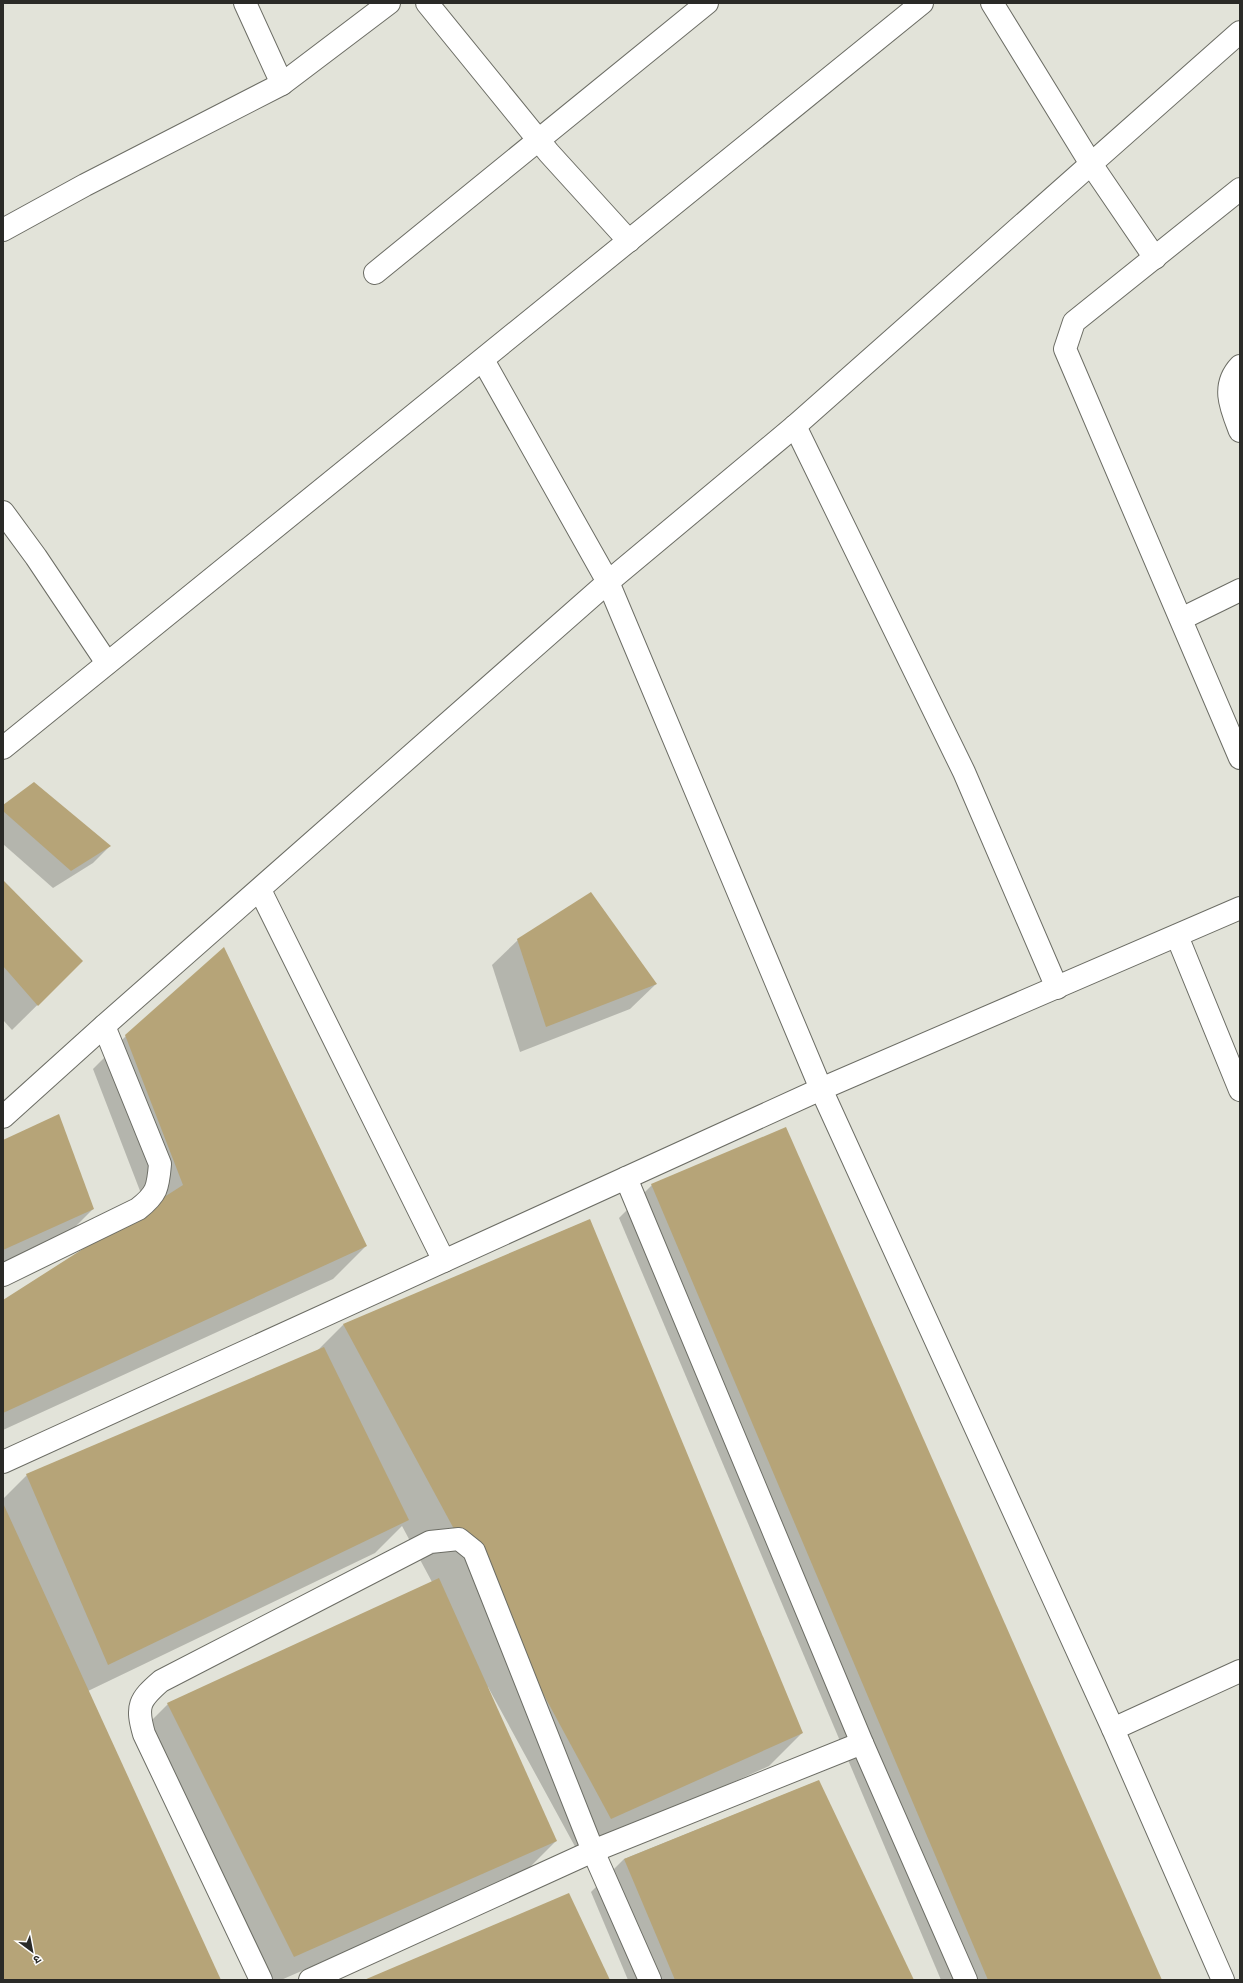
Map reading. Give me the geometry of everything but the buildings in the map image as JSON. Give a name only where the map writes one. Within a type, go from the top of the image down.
[{"type":"street","points":[[245,3],[282,84]]},
{"type":"street","points":[[3,230],[85,185],[282,84],[389,3]]},
{"type":"street","points":[[427,3],[539,140],[629,241]]},
{"type":"street","points":[[375,273],[707,3]]},
{"type":"street","points":[[3,748],[484,360],[922,3]]},
{"type":"street","points":[[992,3],[1091,164],[1155,258]]},
{"type":"street","points":[[3,1117],[104,1026],[608,582],[795,426],[1240,32]]},
{"type":"street","points":[[1240,189],[1074,322],[1065,349],[1240,758]]},
{"type":"street","points":[[484,360],[608,582],[822,1089],[1113,1729],[1223,1980]]},
{"type":"street","points":[[1240,366],[1234,373],[1228,389],[1230,406],[1240,431]]},
{"type":"street","points":[[795,426],[964,772],[1057,988]]},
{"type":"street","points":[[3,512],[36,556],[107,663]]},
{"type":"street","points":[[1180,619],[1240,590]]},
{"type":"street","points":[[260,890],[444,1261]]},
{"type":"street","points":[[3,1462],[822,1089],[1240,908]]},
{"type":"street","points":[[1177,936],[1240,1090]]},
{"type":"street","points":[[3,1275],[138,1209],[152,1198],[159,1182],[160,1164],[104,1026]]},
{"type":"street","points":[[626,1178],[862,1743],[966,1980]]},
{"type":"street","points":[[261,1980],[144,1734],[138,1714],[146,1694],[161,1682],[430,1542],[459,1539],[474,1551],[593,1851],[650,1980]]},
{"type":"street","points":[[1113,1729],[1240,1671]]},
{"type":"street","points":[[310,1980],[593,1851],[862,1743]]}]
